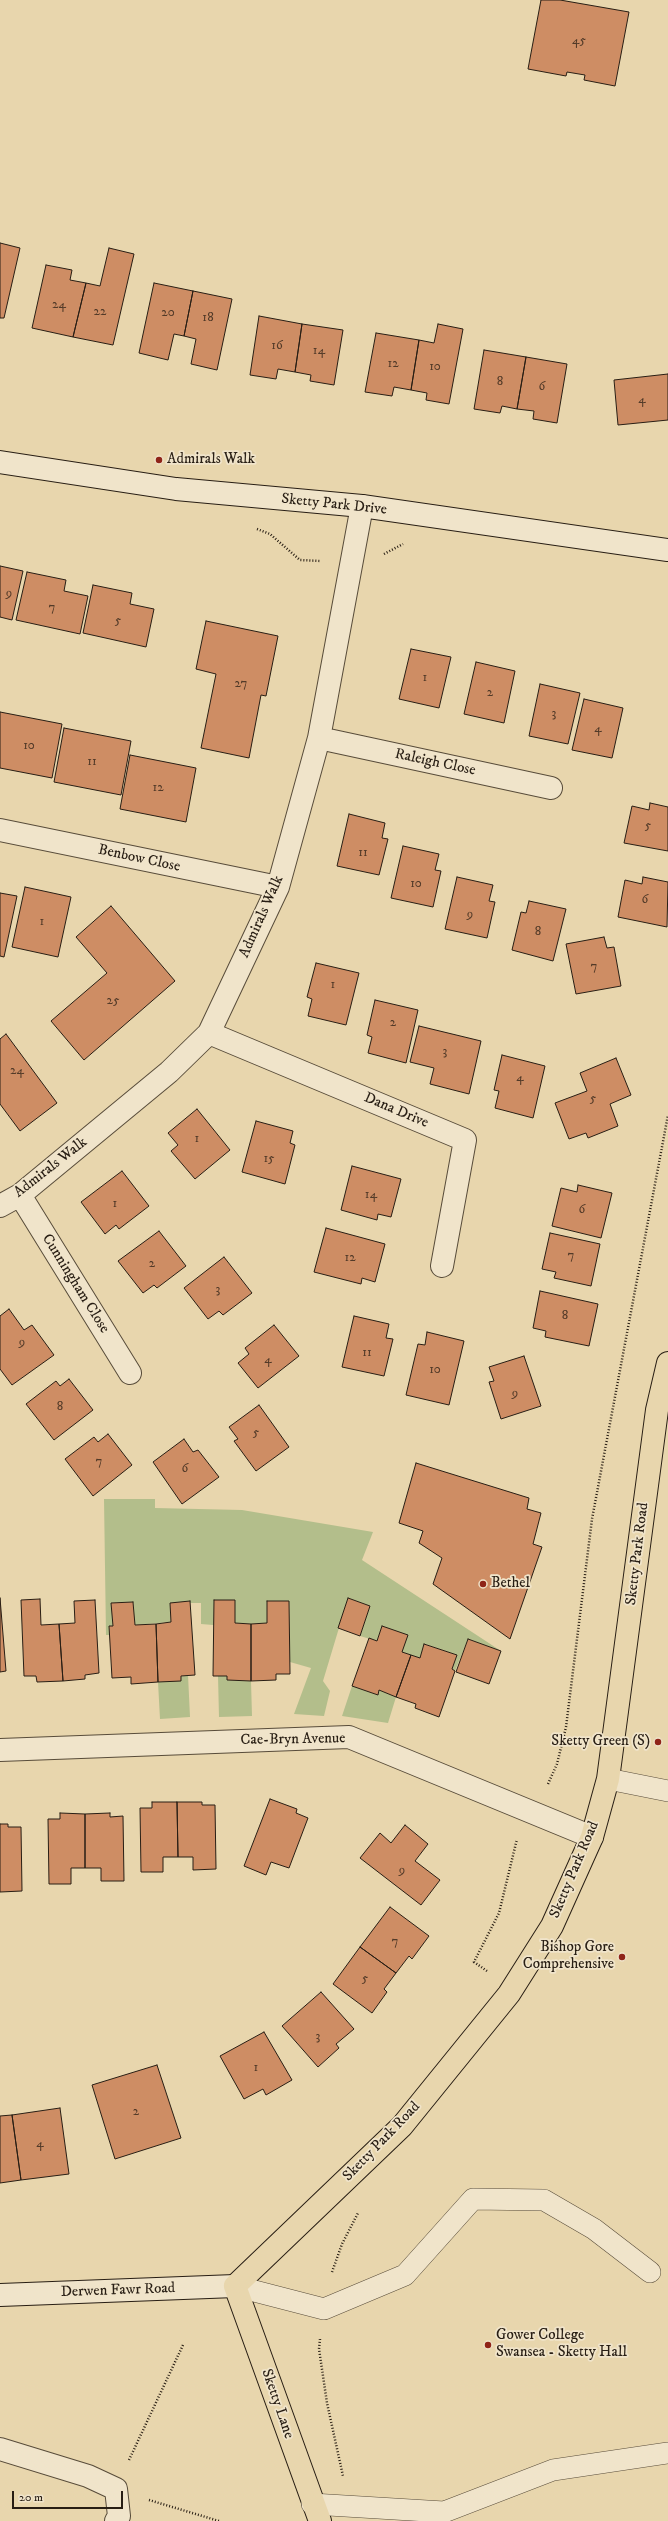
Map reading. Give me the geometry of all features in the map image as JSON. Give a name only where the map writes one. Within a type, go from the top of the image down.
[{"type":"main road","name":"Sketty Park Road","points":[[235,2286],[402,2126],[509,1994],[552,1926],[592,1837],[608,1779],[657,1410],[668,1363]]},
{"type":"main road","name":"Sketty Lane","points":[[235,2286],[316,2512]]},
{"type":"street","name":"Sketty Park Drive","points":[[0,462],[176,489],[362,506],[668,550]]},
{"type":"street","name":"Admirals Walk","points":[[0,1206],[20,1195],[169,1072],[209,1033],[278,887],[319,738],[362,506]]},
{"type":"street","name":"Raleigh Close","points":[[319,738],[551,788]]},
{"type":"street","name":"Benbow Close","points":[[0,830],[278,887]]},
{"type":"street","name":"Dana Drive","points":[[209,1033],[465,1140],[442,1266]]},
{"type":"street","name":"Cunningham Close","points":[[20,1195],[130,1373]]},
{"type":"street","name":"Cae-Bryn Avenue","points":[[0,1750],[349,1738],[592,1837]]},
{"type":"street","name":"Derwen Fawr Road","points":[[0,2295],[235,2286]]},
{"type":"street","points":[[0,2449],[88,2476],[116,2489],[119,2516],[116,2521]]},
{"type":"lane","points":[[608,1779],[668,1791]]},
{"type":"lane","points":[[235,2286],[324,2309],[405,2275],[473,2199],[544,2200],[594,2229],[650,2272]]},
{"type":"lane","points":[[316,2512],[444,2512],[554,2470],[668,2452]]},
{"type":"path","points":[[183,2345],[116,2489],[219,2521]]},
{"type":"green space","points":[[104,1499],[155,1499],[155,1508],[242,1510],[373,1532],[362,1560],[501,1651],[468,1639],[455,1671],[452,1669],[457,1655],[425,1644],[420,1658],[402,1652],[382,1626],[377,1641],[360,1636],[370,1606],[348,1598],[323,1681],[330,1691],[324,1716],[294,1714],[311,1668],[290,1662],[289,1601],[267,1601],[267,1623],[251,1624],[235,1623],[235,1600],[215,1600],[215,1625],[201,1624],[201,1603],[170,1603],[171,1622],[135,1625],[133,1602],[112,1603],[113,1626],[109,1626],[110,1635],[106,1635]]},
{"type":"green space","points":[[188,1675],[190,1717],[160,1719],[158,1682]]},
{"type":"green space","points":[[218,1676],[227,1676],[227,1680],[251,1681],[252,1716],[219,1717]]},
{"type":"green space","points":[[352,1686],[378,1695],[379,1690],[396,1697],[388,1723],[342,1716]]},
{"type":"building","points":[[541,0],[560,0],[629,12],[615,86],[584,80],[585,75],[567,72],[566,76],[528,69]]},
{"type":"building","points":[[0,243],[20,248],[4,318],[0,318]]},
{"type":"building","points":[[109,248],[134,254],[113,345],[73,337],[86,283],[100,286]]},
{"type":"building","points":[[46,265],[72,270],[70,280],[86,283],[73,337],[32,328]]},
{"type":"building","points":[[154,283],[193,291],[184,336],[174,334],[168,360],[139,353]]},
{"type":"building","points":[[193,291],[232,299],[217,370],[191,364],[196,339],[184,336]]},
{"type":"building","points":[[259,316],[302,324],[295,372],[278,369],[276,379],[250,375]]},
{"type":"building","points":[[302,324],[343,330],[334,385],[310,381],[311,375],[295,372]]},
{"type":"building","points":[[438,324],[463,329],[449,404],[426,400],[427,393],[411,390],[419,340],[434,343]]},
{"type":"building","points":[[376,333],[419,340],[411,390],[394,387],[392,396],[365,392]]},
{"type":"building","points":[[484,350],[526,357],[517,409],[502,406],[500,413],[474,409]]},
{"type":"building","points":[[526,357],[567,364],[557,423],[533,419],[534,411],[517,409]]},
{"type":"building","points":[[668,374],[668,420],[618,425],[614,380]]},
{"type":"building","points":[[0,566],[23,571],[12,620],[0,617]]},
{"type":"building","points":[[27,572],[66,580],[64,591],[88,596],[80,634],[16,620]]},
{"type":"building","points":[[93,585],[132,593],[130,604],[154,609],[146,647],[83,633]]},
{"type":"building","points":[[206,621],[278,636],[266,696],[261,695],[249,758],[201,748],[216,674],[196,669]]},
{"type":"building","points":[[411,649],[451,657],[439,708],[399,699]]},
{"type":"building","points":[[476,662],[515,671],[504,723],[464,714]]},
{"type":"building","points":[[540,684],[580,693],[568,744],[529,736]]},
{"type":"building","points":[[584,699],[623,708],[612,758],[572,750]]},
{"type":"building","points":[[0,712],[62,724],[52,778],[0,768]]},
{"type":"building","points":[[64,728],[131,741],[121,795],[54,782]]},
{"type":"building","points":[[130,755],[196,768],[186,822],[120,809]]},
{"type":"building","points":[[650,803],[668,807],[668,851],[624,843],[632,806],[649,810]]},
{"type":"building","points":[[349,814],[385,823],[382,838],[388,839],[379,875],[337,866]]},
{"type":"building","points":[[403,846],[439,854],[435,870],[441,871],[433,907],[391,898]]},
{"type":"building","points":[[457,877],[493,885],[489,901],[495,902],[487,938],[445,929]]},
{"type":"building","points":[[643,877],[668,882],[667,927],[618,917],[625,880],[642,884]]},
{"type":"building","points":[[25,887],[71,897],[58,957],[12,947]]},
{"type":"building","points":[[0,893],[17,896],[4,957],[0,956]]},
{"type":"building","points":[[529,901],[566,909],[553,961],[512,950],[521,912],[526,913]]},
{"type":"building","points":[[111,906],[175,981],[84,1060],[51,1021],[107,973],[76,937]]},
{"type":"building","points":[[604,937],[607,948],[614,947],[621,986],[576,994],[566,944]]},
{"type":"building","points":[[316,963],[359,973],[346,1025],[308,1016],[312,999],[307,997]]},
{"type":"building","points":[[375,1000],[418,1010],[406,1063],[368,1053],[372,1037],[367,1035]]},
{"type":"building","points":[[419,1026],[481,1041],[469,1094],[430,1084],[434,1068],[410,1062]]},
{"type":"building","points":[[6,1034],[57,1103],[20,1131],[0,1104],[0,1039]]},
{"type":"building","points":[[502,1055],[545,1066],[533,1118],[495,1108],[499,1091],[494,1090]]},
{"type":"building","points":[[616,1058],[631,1095],[610,1104],[618,1126],[588,1138],[586,1133],[569,1139],[555,1103],[587,1091],[580,1073]]},
{"type":"building","points":[[197,1109],[230,1150],[195,1179],[171,1151],[178,1145],[168,1133]]},
{"type":"building","points":[[256,1121],[293,1131],[290,1143],[295,1145],[285,1184],[242,1172]]},
{"type":"building","points":[[352,1166],[401,1179],[391,1217],[378,1214],[377,1220],[341,1210]]},
{"type":"building","points":[[122,1171],[149,1206],[119,1229],[116,1225],[105,1234],[81,1202]]},
{"type":"building","points":[[578,1185],[612,1193],[601,1238],[552,1226],[561,1188],[577,1192]]},
{"type":"building","points":[[326,1228],[385,1244],[375,1282],[362,1278],[361,1284],[314,1272]]},
{"type":"building","points":[[159,1231],[186,1266],[157,1288],[154,1285],[143,1293],[118,1261]]},
{"type":"building","points":[[550,1233],[600,1244],[591,1286],[554,1278],[556,1272],[542,1269]]},
{"type":"building","points":[[224,1257],[252,1293],[223,1315],[219,1311],[208,1319],[184,1288]]},
{"type":"building","points":[[540,1291],[598,1304],[589,1346],[545,1337],[546,1331],[533,1328]]},
{"type":"building","points":[[9,1309],[24,1330],[32,1325],[54,1355],[12,1385],[0,1369],[0,1316]]},
{"type":"building","points":[[354,1316],[389,1324],[386,1338],[393,1339],[384,1376],[342,1367]]},
{"type":"building","points":[[274,1325],[299,1356],[258,1388],[238,1363],[249,1354],[245,1348]]},
{"type":"building","points":[[427,1332],[464,1341],[449,1405],[406,1395],[418,1344],[425,1345]]},
{"type":"building","points":[[524,1356],[541,1406],[501,1419],[489,1382],[494,1381],[489,1367]]},
{"type":"building","points":[[69,1379],[93,1410],[54,1440],[26,1404],[56,1381],[60,1386]]},
{"type":"building","points":[[259,1405],[289,1447],[256,1471],[234,1441],[238,1439],[229,1427]]},
{"type":"building","points":[[108,1434],[132,1465],[93,1496],[65,1459],[94,1437],[98,1442]]},
{"type":"building","points":[[184,1439],[193,1452],[198,1450],[219,1477],[182,1504],[153,1462]]},
{"type":"building","points":[[416,1463],[529,1498],[527,1509],[541,1513],[533,1544],[542,1547],[510,1639],[433,1584],[442,1558],[419,1543],[423,1531],[399,1523]]},
{"type":"building","points":[[0,1598],[6,1671],[0,1672]]},
{"type":"building","points":[[348,1598],[370,1606],[360,1636],[338,1628]]},
{"type":"building","points":[[40,1599],[41,1625],[59,1624],[63,1681],[37,1682],[36,1676],[24,1676],[21,1600]]},
{"type":"building","points":[[95,1600],[99,1673],[85,1675],[85,1679],[63,1681],[59,1624],[75,1623],[74,1601]]},
{"type":"building","points":[[214,1600],[235,1600],[235,1623],[251,1624],[251,1681],[227,1680],[227,1676],[213,1676]]},
{"type":"building","points":[[190,1601],[195,1675],[181,1676],[181,1681],[158,1682],[156,1624],[171,1622],[170,1603]]},
{"type":"building","points":[[267,1601],[289,1601],[290,1674],[276,1674],[276,1680],[251,1681],[251,1624],[267,1623]]},
{"type":"building","points":[[133,1602],[135,1625],[156,1624],[158,1682],[131,1684],[131,1677],[112,1678],[109,1626],[113,1626],[111,1603]]},
{"type":"building","points":[[382,1626],[408,1635],[402,1652],[411,1655],[396,1697],[379,1690],[378,1695],[352,1686],[369,1638],[377,1641]]},
{"type":"building","points":[[468,1639],[501,1651],[489,1684],[456,1672]]},
{"type":"building","points":[[424,1644],[457,1655],[452,1669],[455,1671],[439,1717],[415,1708],[416,1704],[396,1697],[411,1655],[420,1658]]},
{"type":"building","points":[[270,1799],[297,1809],[296,1813],[308,1818],[289,1868],[271,1862],[266,1875],[244,1866]]},
{"type":"building","points":[[152,1802],[177,1802],[178,1857],[163,1857],[163,1872],[141,1872],[140,1808],[152,1808]]},
{"type":"building","points":[[177,1802],[202,1802],[202,1805],[215,1805],[216,1869],[193,1870],[193,1857],[178,1857]]},
{"type":"building","points":[[60,1813],[85,1814],[85,1868],[71,1868],[71,1884],[49,1884],[48,1819],[60,1819]]},
{"type":"building","points":[[110,1813],[110,1817],[123,1816],[124,1881],[101,1881],[101,1868],[85,1868],[85,1814]]},
{"type":"building","points":[[0,1824],[8,1824],[8,1827],[21,1827],[22,1891],[0,1892]]},
{"type":"building","points":[[405,1825],[428,1844],[415,1861],[440,1880],[421,1905],[360,1858],[380,1833],[391,1843]]},
{"type":"building","points":[[390,1907],[429,1936],[412,1959],[409,1956],[396,1973],[360,1947]]},
{"type":"building","points":[[360,1947],[396,1973],[384,1989],[387,1992],[372,2013],[333,1984]]},
{"type":"building","points":[[321,1992],[354,2029],[336,2044],[339,2048],[318,2067],[282,2026]]},
{"type":"building","points":[[264,2032],[292,2080],[266,2095],[263,2089],[244,2099],[220,2056]]},
{"type":"building","points":[[157,2065],[181,2138],[115,2159],[92,2085]]},
{"type":"building","points":[[60,2108],[69,2174],[21,2180],[12,2115]]},
{"type":"building","points":[[12,2115],[21,2180],[0,2183],[0,2116]]},
{"type":"place","name":"Admirals Walk","points":[[159,460]]},
{"type":"place","name":"Bethel","points":[[483,1584]]},
{"type":"place","name":"Sketty Green (S)","points":[[658,1742]]},
{"type":"place","name":"Bishop Gore Comprehensive","points":[[622,1957]]},
{"type":"place","name":"Gower College Swansea - Sketty Hall","points":[[488,2345]]}]
